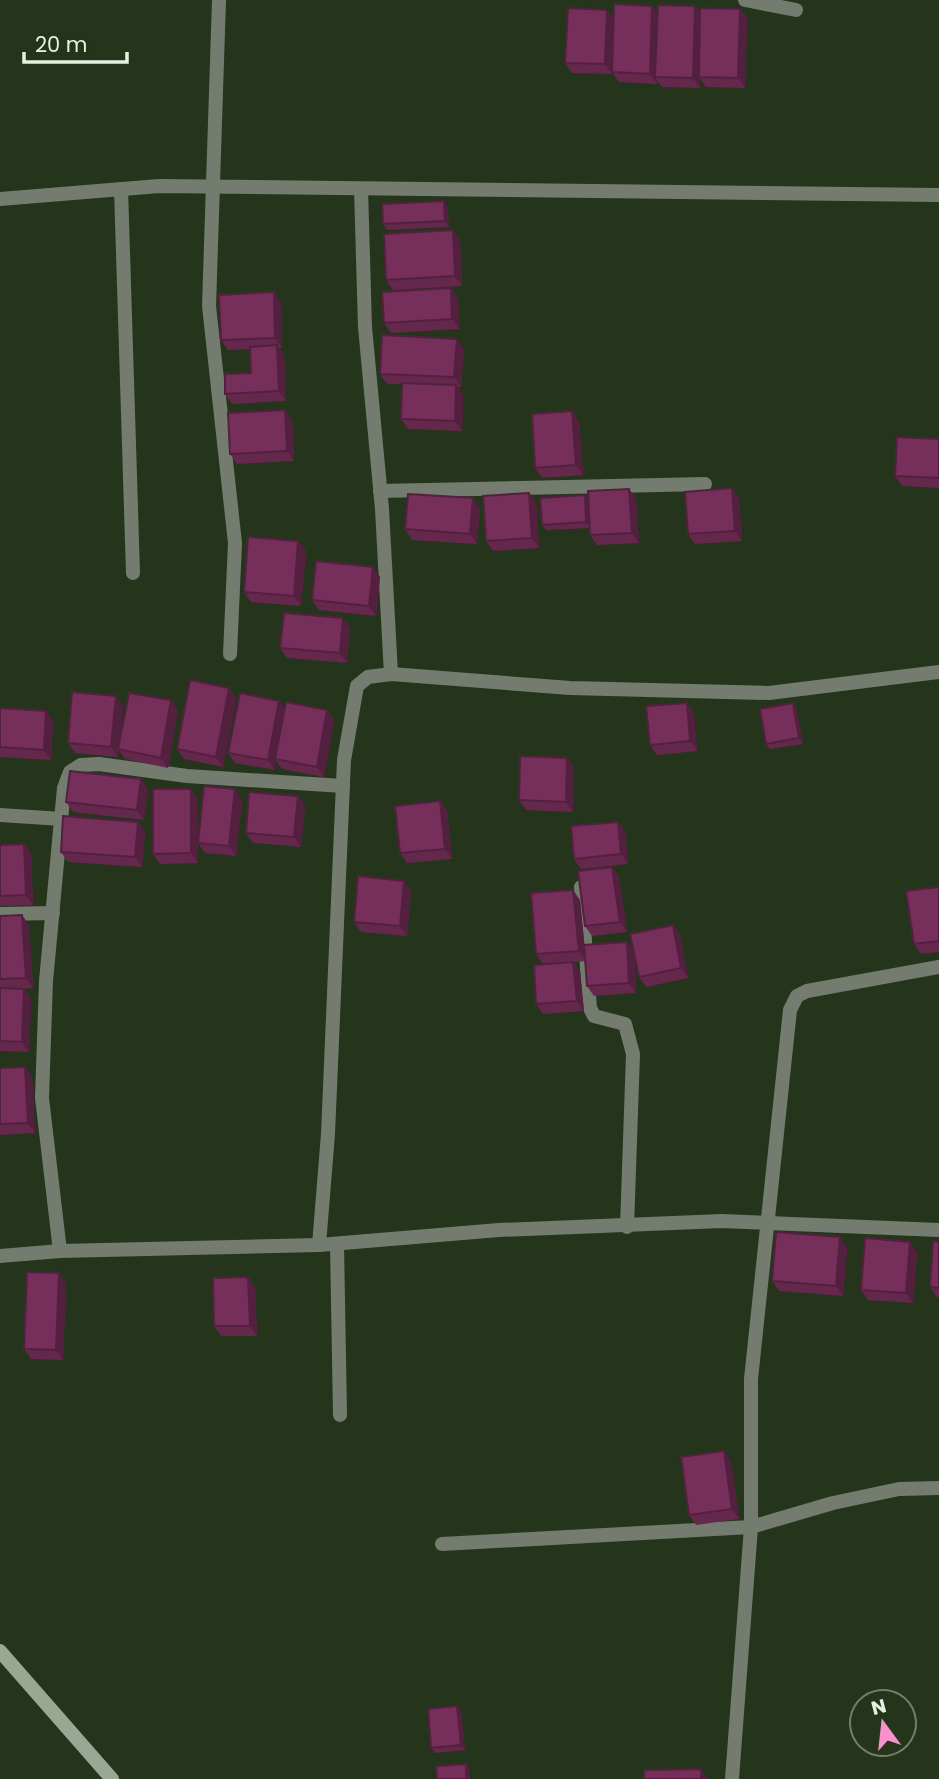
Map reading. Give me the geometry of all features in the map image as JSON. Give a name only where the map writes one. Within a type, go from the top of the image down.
[{"type":"street","points":[[219,0],[209,306],[234,543],[230,654]]},
{"type":"street","points":[[745,0],[796,10]]},
{"type":"street","points":[[0,199],[121,189],[213,187],[939,195]]},
{"type":"street","points":[[121,189],[133,573]]},
{"type":"street","points":[[361,189],[365,327],[380,491],[391,674]]},
{"type":"street","points":[[380,491],[705,484]]},
{"type":"street","points":[[319,1245],[328,1134],[343,786],[351,706],[357,685],[368,677],[391,674],[570,688],[769,693],[939,672]]},
{"type":"street","points":[[60,1251],[42,1098],[46,981],[64,788],[70,772],[81,765],[343,786]]},
{"type":"street","points":[[0,815],[62,819]]},
{"type":"street","points":[[582,887],[590,1008],[594,1016],[625,1024],[633,1054],[627,1227]]},
{"type":"street","points":[[0,914],[53,913]]},
{"type":"street","points":[[732,1779],[751,1527],[751,1379],[790,1010],[797,996],[832,984],[939,967]]},
{"type":"street","points":[[0,1256],[60,1251],[319,1245],[499,1230],[769,1221],[939,1230]]},
{"type":"street","points":[[337,1244],[340,1415]]},
{"type":"street","points":[[442,1544],[751,1527],[833,1503],[899,1489],[939,1488]]},
{"type":"street","points":[[0,1651],[113,1779]]},
{"type":"building","points":[[614,4],[652,6],[650,74],[612,72]]},
{"type":"building","points":[[658,5],[695,6],[693,78],[655,77]]},
{"type":"building","points":[[568,8],[607,10],[605,64],[565,63]]},
{"type":"building","points":[[700,8],[740,9],[738,78],[699,77]]},
{"type":"building","points":[[444,201],[445,221],[383,224],[382,204]]},
{"type":"building","points":[[453,230],[455,276],[386,280],[384,234]]},
{"type":"building","points":[[451,288],[452,319],[384,323],[382,292]]},
{"type":"building","points":[[274,292],[275,338],[221,340],[219,295]]},
{"type":"building","points":[[382,335],[457,339],[454,377],[380,374]]},
{"type":"building","points":[[277,345],[279,391],[225,394],[225,374],[251,373],[250,347]]},
{"type":"building","points":[[402,383],[456,385],[455,421],[401,419]]},
{"type":"building","points":[[285,410],[287,451],[230,454],[228,413]]},
{"type":"building","points":[[572,411],[576,465],[535,468],[532,414]]},
{"type":"building","points":[[897,437],[939,439],[939,478],[895,476]]},
{"type":"building","points":[[732,488],[735,531],[688,534],[685,492]]},
{"type":"building","points":[[629,489],[632,533],[590,535],[588,491]]},
{"type":"building","points":[[529,493],[532,538],[486,541],[483,496]]},
{"type":"building","points":[[408,494],[473,498],[470,534],[405,529]]},
{"type":"building","points":[[585,495],[586,522],[542,525],[540,498]]},
{"type":"building","points":[[248,537],[298,541],[294,596],[244,592]]},
{"type":"building","points":[[316,561],[373,567],[369,606],[312,600]]},
{"type":"building","points":[[284,613],[343,618],[340,653],[280,648]]},
{"type":"building","points":[[190,680],[229,688],[216,757],[177,749]]},
{"type":"building","points":[[72,692],[116,696],[111,747],[68,743]]},
{"type":"building","points":[[129,693],[171,700],[161,758],[118,749]]},
{"type":"building","points":[[240,693],[279,701],[268,760],[228,753]]},
{"type":"building","points":[[286,702],[327,710],[317,767],[275,759]]},
{"type":"building","points":[[687,703],[690,741],[650,745],[646,706]]},
{"type":"building","points":[[793,703],[799,738],[766,744],[760,709]]},
{"type":"building","points":[[0,708],[46,711],[44,750],[0,747]]},
{"type":"building","points":[[520,756],[567,758],[566,802],[519,800]]},
{"type":"building","points":[[70,771],[141,779],[137,810],[66,802]]},
{"type":"building","points":[[204,786],[235,789],[229,846],[198,843]]},
{"type":"building","points":[[153,789],[191,789],[191,853],[153,854]]},
{"type":"building","points":[[249,792],[298,796],[294,837],[246,833]]},
{"type":"building","points":[[440,801],[445,849],[400,853],[395,806]]},
{"type":"building","points":[[63,816],[138,822],[135,857],[61,852]]},
{"type":"building","points":[[618,822],[621,854],[574,859],[571,826]]},
{"type":"building","points":[[24,844],[26,895],[0,896],[0,845]]},
{"type":"building","points":[[612,867],[620,922],[585,926],[578,871]]},
{"type":"building","points":[[358,876],[404,881],[400,926],[354,922]]},
{"type":"building","points":[[939,887],[939,941],[914,944],[906,891]]},
{"type":"building","points":[[573,890],[579,951],[536,954],[531,893]]},
{"type":"building","points":[[22,915],[26,978],[0,979],[0,916]]},
{"type":"building","points":[[673,925],[681,968],[639,977],[630,934]]},
{"type":"building","points":[[627,942],[629,983],[587,986],[584,945]]},
{"type":"building","points":[[573,962],[577,1001],[536,1004],[534,965]]},
{"type":"building","points":[[0,988],[24,989],[22,1042],[0,1041]]},
{"type":"building","points":[[25,1067],[28,1123],[0,1124],[0,1068]]},
{"type":"building","points":[[776,1232],[840,1237],[836,1286],[772,1281]]},
{"type":"building","points":[[865,1238],[910,1242],[906,1293],[861,1290]]},
{"type":"building","points":[[933,1241],[939,1242],[939,1288],[930,1287]]},
{"type":"building","points":[[27,1272],[59,1273],[56,1350],[24,1349]]},
{"type":"building","points":[[248,1277],[250,1326],[214,1326],[213,1278]]},
{"type":"building","points":[[724,1451],[732,1509],[689,1515],[681,1457]]},
{"type":"building","points":[[457,1706],[461,1745],[431,1748],[428,1709]]},
{"type":"building","points":[[466,1764],[466,1779],[437,1779],[436,1766]]},
{"type":"building","points":[[701,1769],[701,1779],[644,1779],[644,1770]]}]
